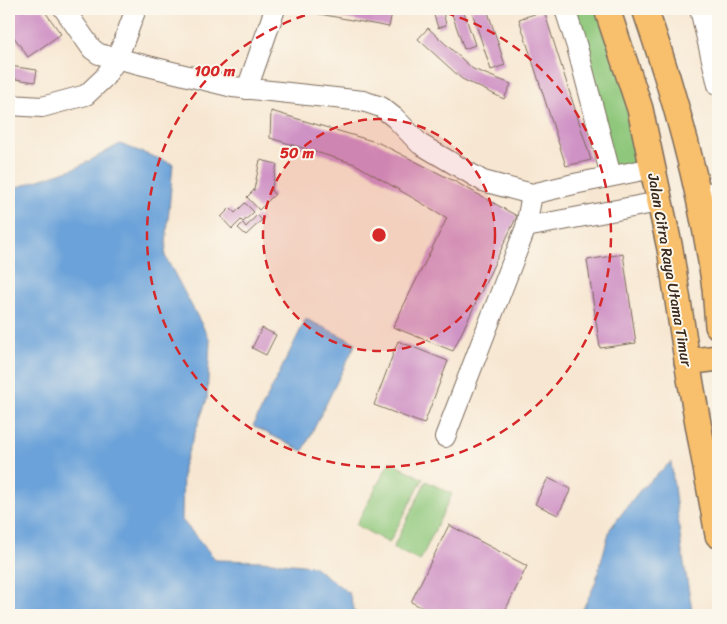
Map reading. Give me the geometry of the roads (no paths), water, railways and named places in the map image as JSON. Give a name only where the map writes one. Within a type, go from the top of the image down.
[{"type":"main road","name":"Jalan Citra Raya Utama Timur","points":[[607,9],[640,109],[670,249],[687,362],[718,535]]},
{"type":"main road","points":[[645,9],[708,193],[717,289],[718,326]]},
{"type":"main road","points":[[687,362],[718,358]]},
{"type":"street","points":[[64,9],[92,49],[100,54],[247,89],[363,101],[389,113],[420,144],[483,180],[532,194],[652,168]]},
{"type":"street","points":[[9,105],[42,107],[86,94],[104,78],[117,59],[136,9]]},
{"type":"street","points":[[247,89],[275,9]]},
{"type":"street","points":[[565,9],[577,46],[611,176]]},
{"type":"street","points":[[700,9],[718,85]]},
{"type":"street","points":[[445,437],[526,227],[532,194]]},
{"type":"street","points":[[526,227],[659,202]]},
{"type":"water","points":[[120,144],[173,164],[165,256],[210,340],[207,399],[183,467],[182,520],[216,560],[261,561],[313,566],[349,593],[356,615],[9,615],[9,190],[78,167]]},
{"type":"water","points":[[306,319],[356,343],[303,451],[253,426]]},
{"type":"water","points":[[671,462],[682,552],[693,615],[580,615],[595,584],[610,529],[640,490]]}]
